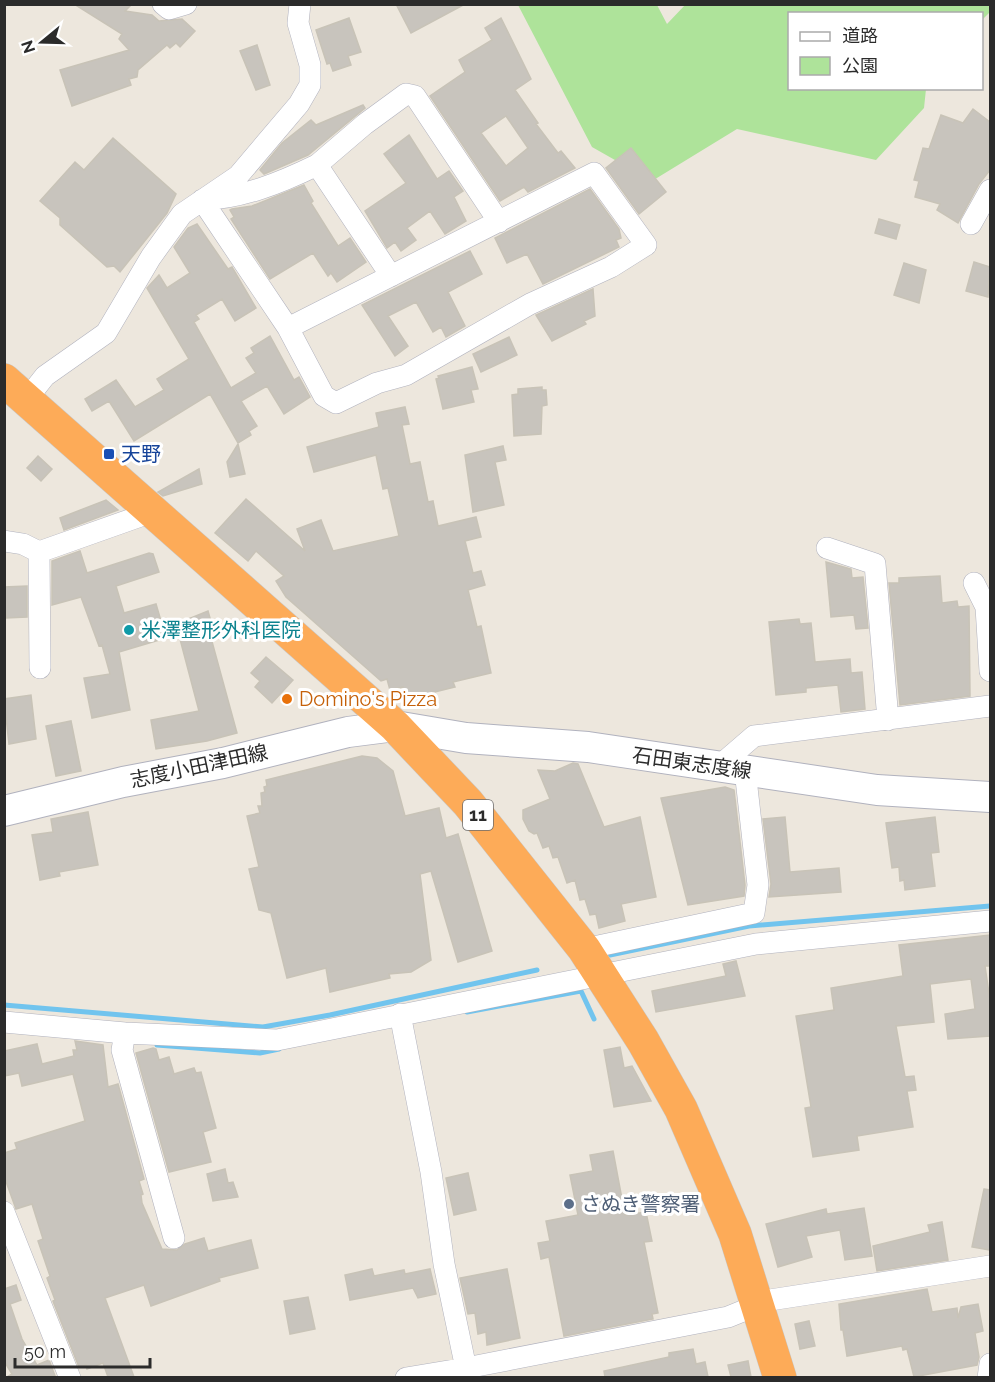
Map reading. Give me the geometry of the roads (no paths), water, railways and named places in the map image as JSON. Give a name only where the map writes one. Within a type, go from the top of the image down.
[{"type":"highway","name":"11","points":[[15,390],[394,726],[468,803],[584,949],[603,975],[681,1110],[735,1234],[780,1377]]},
{"type":"main road","name":"石田東志度線","points":[[394,726],[466,738],[588,747],[878,790],[990,797]]},
{"type":"main road","name":"志度小田津田線","points":[[4,811],[123,782],[223,763],[348,732],[394,726]]},
{"type":"street","points":[[163,4],[169,9],[186,4]]},
{"type":"street","points":[[15,390],[45,376],[106,333],[163,239],[182,214],[238,176],[299,104],[310,85],[310,65],[298,23],[300,4]]},
{"type":"street","points":[[202,201],[222,200],[250,193],[317,165],[373,118],[406,94],[415,96],[499,222]]},
{"type":"street","points":[[317,165],[391,276]]},
{"type":"street","points":[[202,201],[288,328],[324,396],[336,403],[377,383],[406,375],[530,304],[611,267],[646,245],[594,173],[288,328]]},
{"type":"street","points":[[970,224],[990,190]]},
{"type":"street","points":[[4,541],[23,544],[39,552],[152,512]]},
{"type":"street","points":[[827,548],[875,564],[888,720]]},
{"type":"street","points":[[39,552],[40,668]]},
{"type":"street","points":[[974,583],[986,607],[990,671]]},
{"type":"street","points":[[584,949],[754,913],[758,885],[731,769],[754,736],[990,706]]},
{"type":"street","points":[[4,1022],[125,1033],[277,1040],[756,944],[990,921]]},
{"type":"street","points":[[400,1014],[431,1172],[444,1264],[467,1373]]},
{"type":"street","points":[[125,1033],[122,1050],[174,1238]]},
{"type":"street","points":[[6,1222],[70,1377]]},
{"type":"street","points":[[406,1377],[467,1373],[728,1317],[758,1303],[990,1266]]},
{"type":"street","points":[[988,1377],[990,1364]]},
{"type":"waterway","points":[[610,955],[749,926],[990,906]]},
{"type":"waterway","points":[[4,1005],[263,1027],[330,1015],[537,970]]},
{"type":"waterway","points":[[467,1012],[581,991],[594,1019]]},
{"type":"waterway","points":[[157,1045],[260,1053],[279,1049]]},
{"type":"place","name":"天野","points":[[109,454]]},
{"type":"place","name":"米澤整形外科医院","points":[[129,630]]},
{"type":"place","name":"Domino's Pizza","points":[[287,699]]},
{"type":"place","name":"さぬき警察署","points":[[569,1204]]}]
